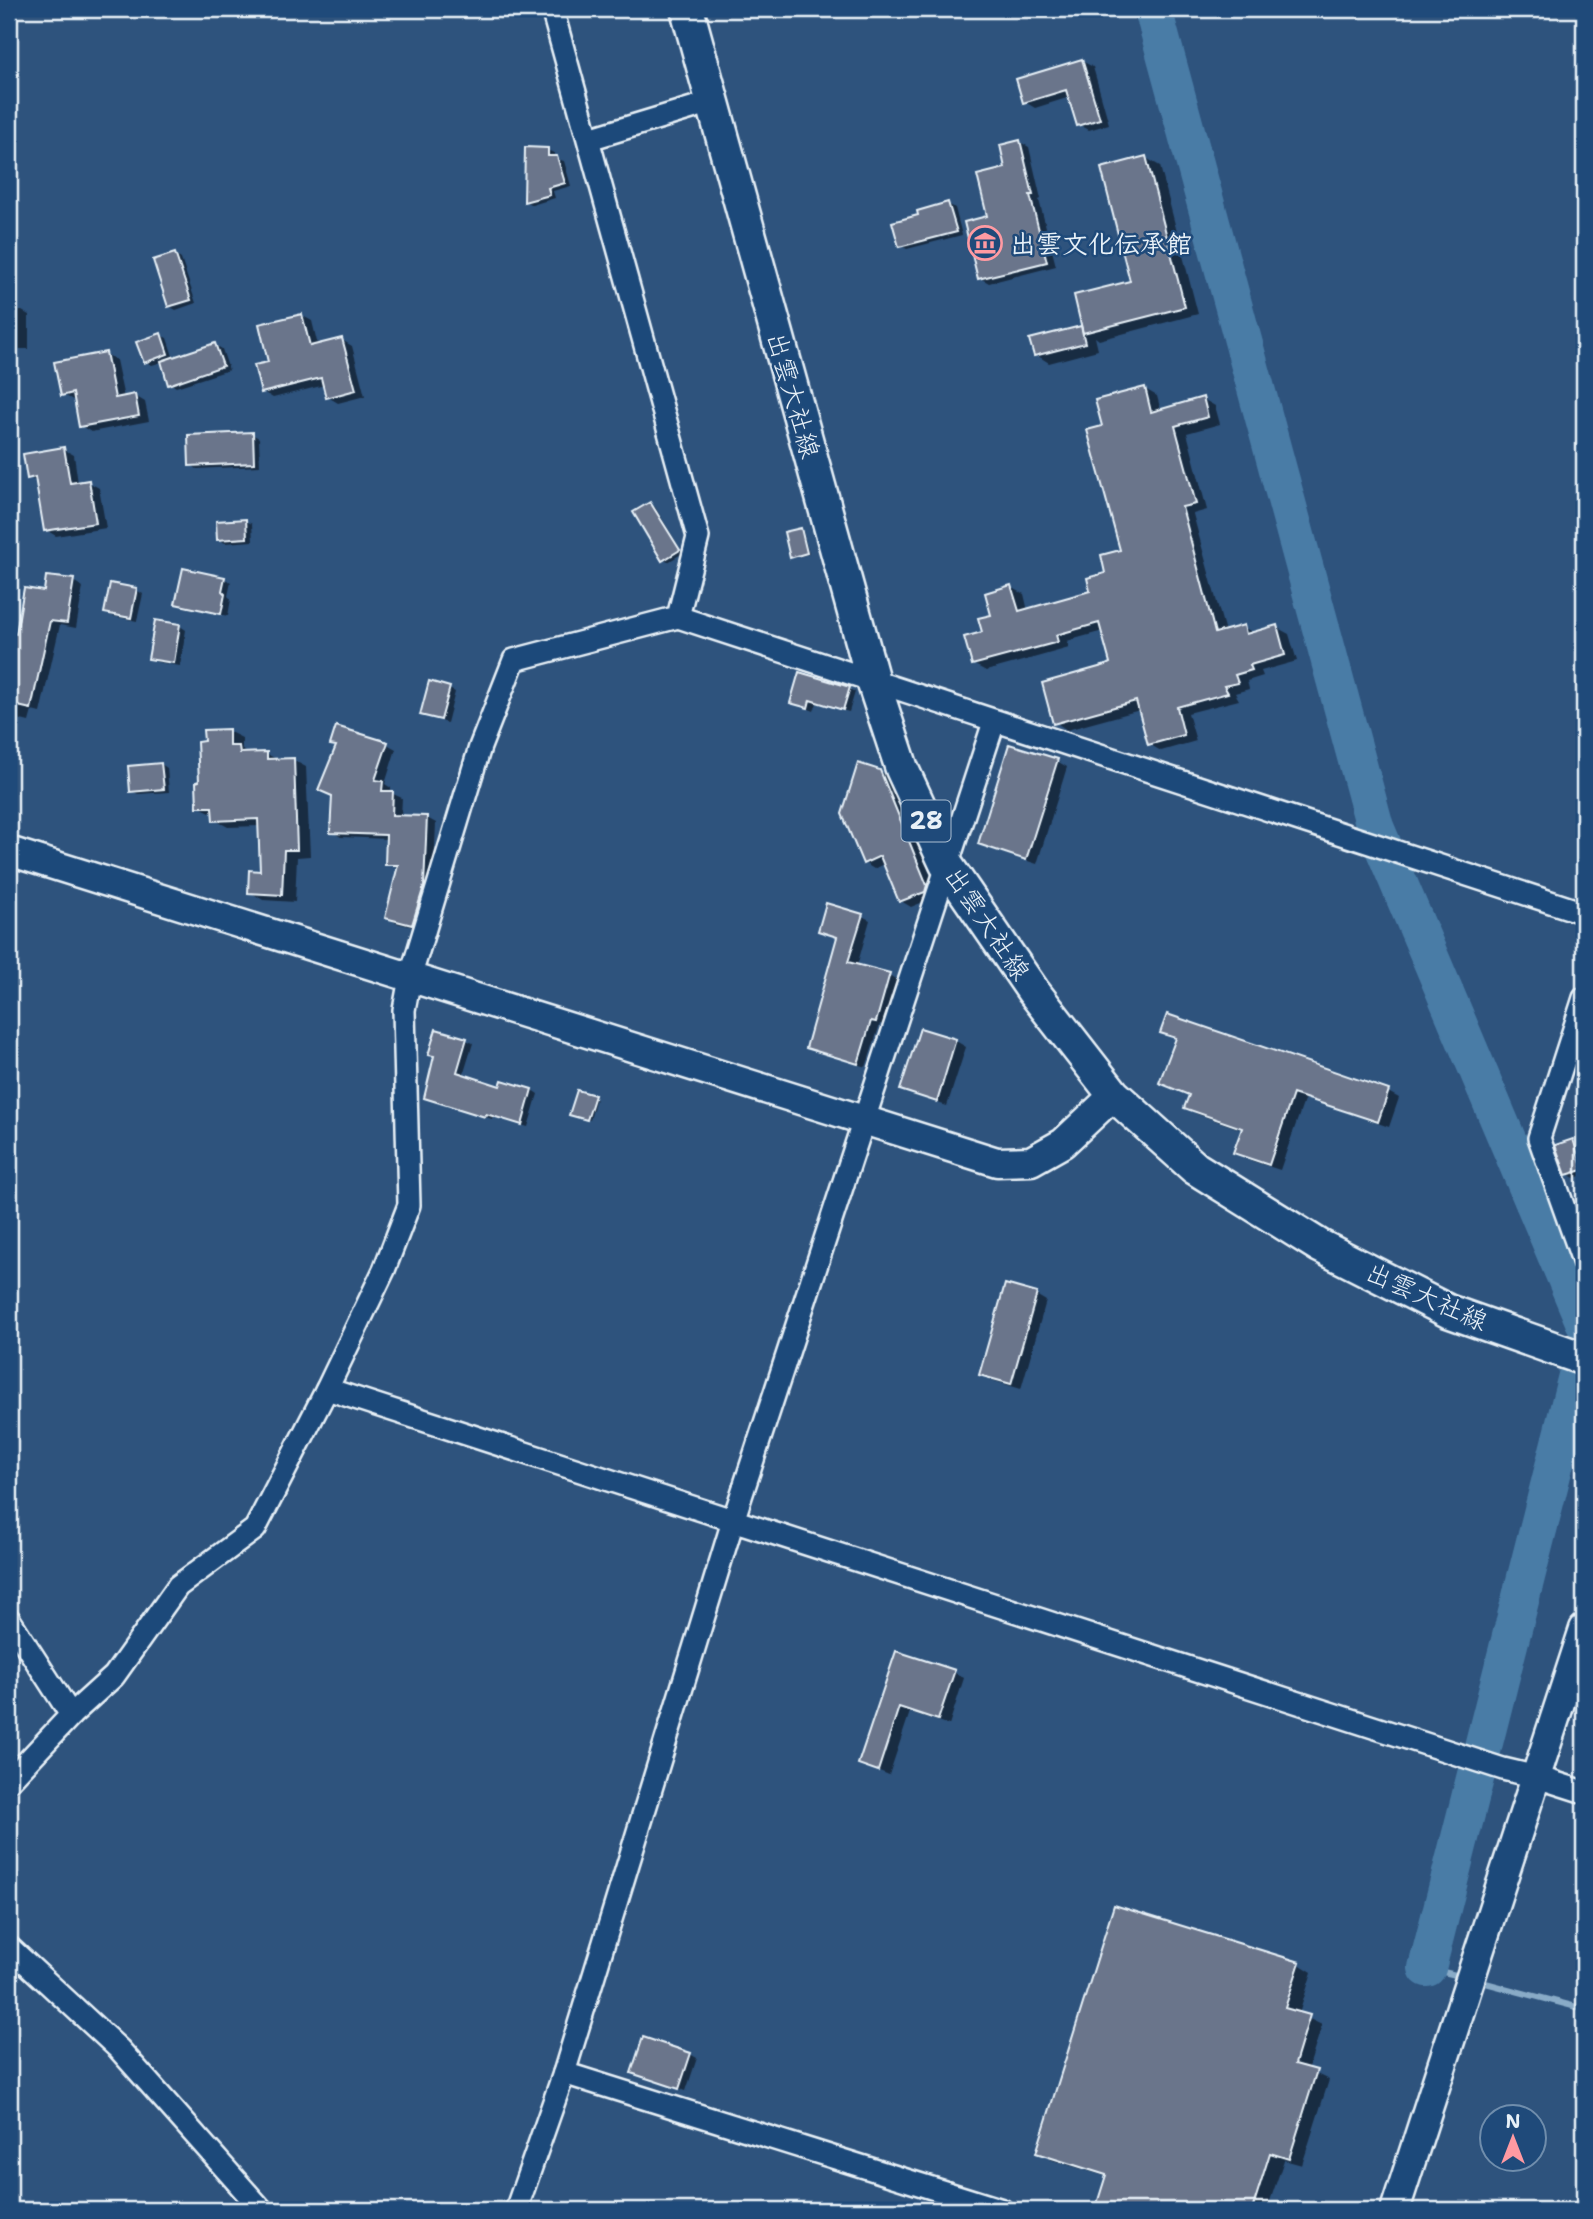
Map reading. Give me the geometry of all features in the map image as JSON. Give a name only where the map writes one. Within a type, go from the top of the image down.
[{"type":"main road","name":"出雲大社線","points":[[687,9],[873,681],[902,769],[946,864],[1034,991],[1114,1095],[1195,1168],[1320,1246],[1448,1311],[1570,1354]]},
{"type":"street","points":[[552,9],[698,537],[678,617]]},
{"type":"street","points":[[589,139],[712,102]]},
{"type":"street","points":[[9,1781],[71,1715],[114,1676],[178,1586],[255,1529],[384,1270],[409,1205],[404,1010],[410,978],[480,747],[514,660],[678,617],[1584,913]]},
{"type":"street","points":[[516,2210],[564,2073],[733,1521],[994,722]]},
{"type":"street","points":[[9,851],[997,1162],[1031,1161],[1063,1143],[1114,1095]]},
{"type":"street","points":[[1584,998],[1539,1138],[1584,1264]]},
{"type":"street","points":[[327,1389],[1503,1769],[1584,1792]]},
{"type":"street","points":[[9,1619],[71,1715]]},
{"type":"street","points":[[1395,2210],[1584,1629]]},
{"type":"street","points":[[9,1947],[119,2049],[262,2210]]},
{"type":"street","points":[[564,2073],[1002,2210]]},
{"type":"building","points":[[1082,59],[1100,119],[1077,126],[1066,90],[1023,103],[1016,79]]},
{"type":"building","points":[[1020,140],[1033,195],[1030,195],[1047,262],[978,279],[964,222],[987,216],[977,175],[1005,168],[1000,145]]},
{"type":"building","points":[[525,147],[548,148],[548,156],[557,156],[565,183],[548,188],[550,195],[524,202]]},
{"type":"building","points":[[1146,156],[1185,307],[1083,333],[1074,295],[1130,281],[1101,168]]},
{"type":"building","points":[[948,202],[957,232],[899,247],[892,222],[918,215],[917,211]]},
{"type":"building","points":[[175,253],[191,300],[168,307],[153,260]]},
{"type":"building","points":[[302,314],[310,346],[342,338],[356,390],[326,398],[321,378],[261,393],[254,365],[268,362],[259,324]]},
{"type":"building","points":[[1081,326],[1085,343],[1034,356],[1029,339]]},
{"type":"building","points":[[161,333],[168,354],[144,363],[136,342]]},
{"type":"building","points":[[215,343],[223,366],[168,385],[161,361]]},
{"type":"building","points":[[106,352],[115,398],[135,394],[139,416],[79,427],[73,393],[61,396],[54,362]]},
{"type":"building","points":[[1145,387],[1151,412],[1203,397],[1208,417],[1175,426],[1196,504],[1182,507],[1215,633],[1244,625],[1246,634],[1277,625],[1285,655],[1250,665],[1252,670],[1235,675],[1238,683],[1224,686],[1228,693],[1177,707],[1184,735],[1148,745],[1136,701],[1053,724],[1042,683],[1110,663],[1099,623],[1056,635],[1058,642],[972,665],[964,637],[982,632],[978,618],[991,615],[985,593],[1011,585],[1019,611],[1090,591],[1087,578],[1105,573],[1101,555],[1120,550],[1087,430],[1102,426],[1095,400]]},
{"type":"building","points":[[253,432],[254,463],[189,466],[188,435]]},
{"type":"building","points":[[64,447],[70,483],[89,480],[96,523],[44,531],[35,477],[27,479],[23,454]]},
{"type":"building","points":[[650,502],[680,550],[662,561],[633,512]]},
{"type":"building","points":[[246,519],[247,538],[217,540],[216,521]]},
{"type":"building","points":[[801,528],[807,553],[790,558],[784,532]]},
{"type":"building","points":[[183,568],[225,577],[221,614],[175,604]]},
{"type":"building","points":[[46,576],[74,579],[67,623],[50,621],[31,709],[9,704],[9,632],[16,634],[24,588],[44,591]]},
{"type":"building","points":[[110,583],[137,588],[131,618],[104,613]]},
{"type":"building","points":[[155,620],[180,624],[174,663],[148,659]]},
{"type":"building","points":[[799,672],[850,687],[843,710],[810,700],[808,708],[790,703]]},
{"type":"building","points":[[429,681],[450,687],[441,720],[420,715]]},
{"type":"building","points":[[336,726],[388,742],[375,780],[383,781],[382,791],[393,791],[392,815],[427,816],[424,886],[412,925],[385,918],[398,865],[385,865],[386,835],[330,833],[332,796],[318,790],[336,746],[330,745]]},
{"type":"building","points":[[229,729],[229,746],[239,746],[240,753],[267,752],[267,759],[294,758],[297,850],[284,850],[282,895],[248,893],[249,870],[260,871],[258,819],[213,821],[212,807],[197,807],[197,742],[204,741],[203,730]]},
{"type":"building","points":[[1009,744],[1058,759],[1026,860],[978,844]]},
{"type":"building","points":[[161,763],[164,789],[130,792],[128,766]]},
{"type":"building","points":[[858,763],[880,770],[927,885],[925,892],[899,902],[880,856],[863,864],[842,814]]},
{"type":"building","points":[[826,903],[863,914],[848,962],[890,973],[876,1022],[871,1021],[858,1064],[806,1048],[837,937],[818,931]]},
{"type":"building","points":[[1167,1014],[1389,1090],[1378,1122],[1293,1094],[1269,1165],[1233,1153],[1242,1128],[1184,1108],[1189,1095],[1159,1083],[1176,1038],[1160,1033]]},
{"type":"building","points":[[920,1028],[956,1039],[937,1102],[900,1090]]},
{"type":"building","points":[[436,1029],[467,1038],[457,1072],[500,1086],[502,1080],[532,1089],[522,1125],[486,1114],[485,1117],[424,1098],[434,1056],[428,1055]]},
{"type":"building","points":[[577,1090],[595,1095],[587,1120],[569,1115]]},
{"type":"building","points":[[1573,1139],[1583,1170],[1566,1175],[1555,1145]]},
{"type":"building","points":[[1005,1284],[1037,1293],[1011,1384],[979,1375]]},
{"type":"building","points":[[896,1651],[955,1670],[938,1720],[899,1707],[878,1771],[858,1764]]},
{"type":"building","points":[[1114,1905],[1300,1962],[1285,2008],[1310,2015],[1295,2064],[1317,2070],[1289,2159],[1270,2153],[1252,2210],[1095,2210],[1106,2175],[1036,2153]]},
{"type":"building","points":[[643,2037],[691,2053],[679,2089],[631,2073]]},
{"type":"waterway","points":[[1153,9],[1375,827],[1584,1321]]},
{"type":"waterway","points":[[1427,1968],[1584,1348]]},
{"type":"waterway","points":[[1427,1968],[1464,1977]]},
{"type":"waterway","points":[[1478,1981],[1584,2009]]},
{"type":"place","name":"出雲文化伝承館","points":[[985,243]]}]
